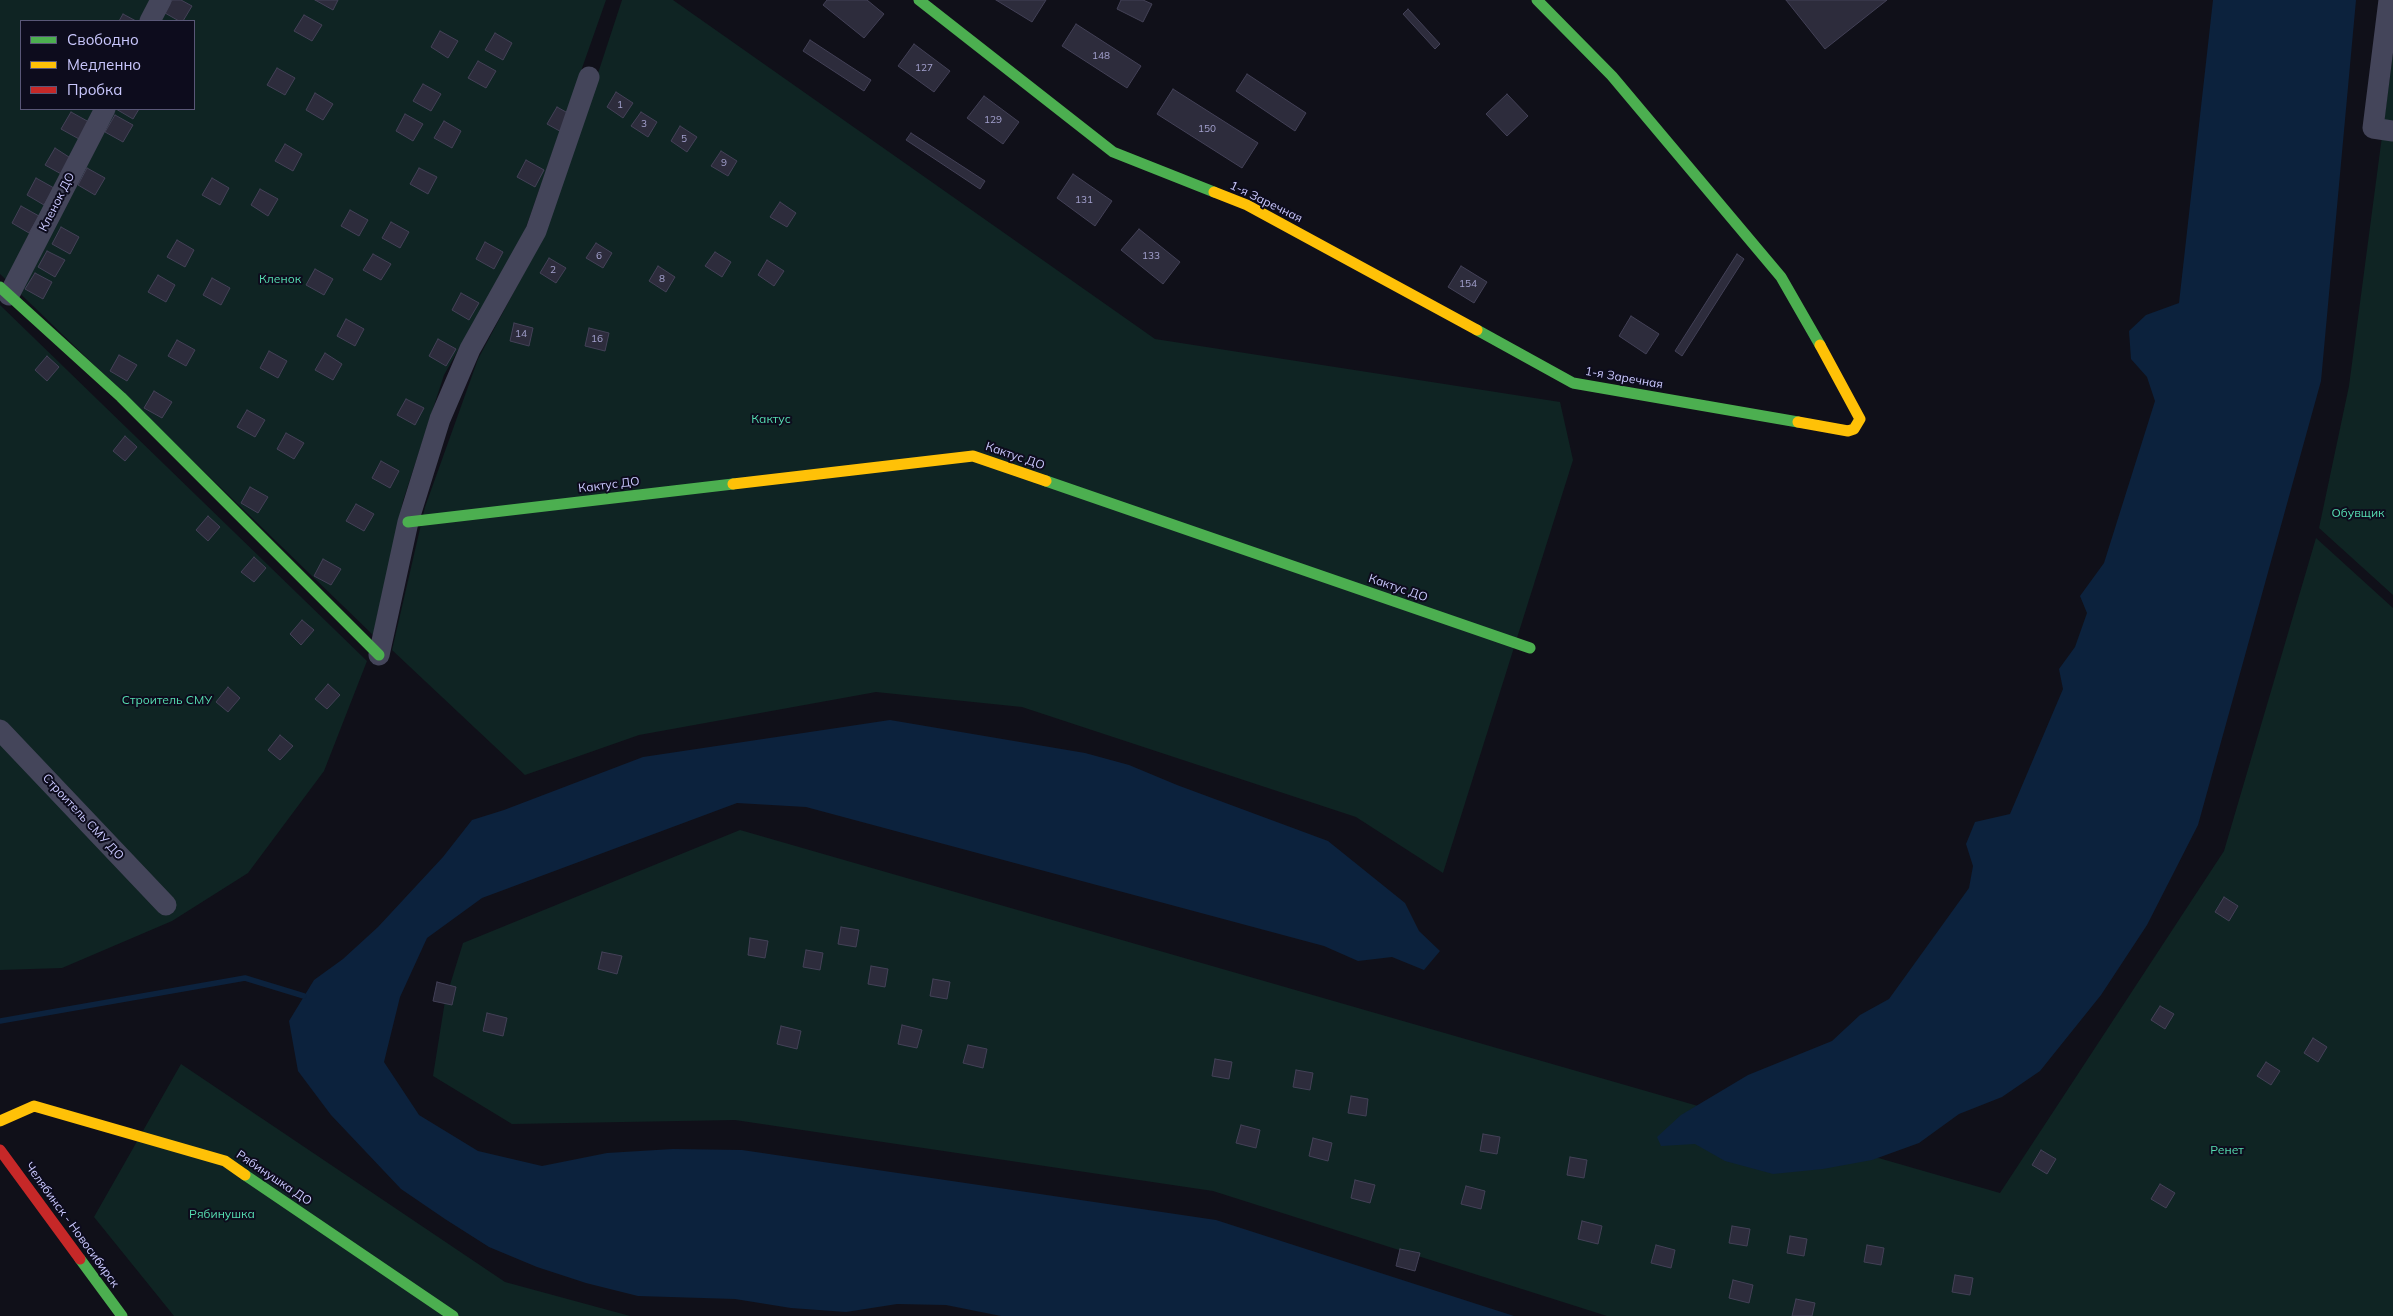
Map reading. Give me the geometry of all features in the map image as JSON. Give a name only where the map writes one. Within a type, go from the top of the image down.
[{"type":"main road","name":"1-я Заречная","points":[[920,0],[1114,152],[1247,205],[1573,383],[1848,431],[1854,429],[1860,419],[1859,414],[1781,277],[1612,76],[1537,0]]},
{"type":"main road","points":[[4,291],[121,397],[379,655]]},
{"type":"main road","name":"Кактус ДО","points":[[408,522],[973,456],[1530,648]]},
{"type":"main road","name":"Рябинушка ДО","points":[[0,1121],[34,1106],[225,1162],[453,1316]]},
{"type":"main road","name":"Челябинск - Новосибирск","points":[[0,1150],[122,1316]]},
{"type":"street","points":[[151,20],[161,0]]},
{"type":"street","points":[[2383,130],[2389,0]]},
{"type":"street","points":[[379,655],[408,522],[440,419],[470,349],[536,231],[589,77]]},
{"type":"street","name":"Кленок ДО","points":[[4,291],[104,110]]},
{"type":"street","name":"Строитель СМУ ДО","points":[[0,730],[166,905]]},
{"type":"green space","name":"Кленок","points":[[0,0],[606,0],[524,233],[444,375],[403,501],[373,635],[0,274]]},
{"type":"green space","name":"Кактус","points":[[622,0],[673,0],[1155,339],[1560,402],[1573,460],[1443,873],[1356,817],[1022,707],[876,692],[639,735],[525,775],[392,650],[425,507],[478,359],[546,232]]},
{"type":"green space","name":"Обувщик","points":[[2393,53],[2393,595],[2319,528],[2349,386]]},
{"type":"green space","name":"Строитель СМУ","points":[[0,305],[367,661],[324,771],[248,873],[172,921],[62,968],[0,970]]},
{"type":"green space","name":"Ренет","points":[[2316,538],[2393,608],[2393,1316],[1607,1316],[1213,1191],[735,1120],[512,1124],[433,1076],[445,1001],[463,943],[740,830],[2000,1193],[2224,851]]},
{"type":"green space","name":"Рябинушка","points":[[181,1064],[505,1282],[630,1316],[174,1316],[94,1217]]},
{"type":"water","points":[[2213,0],[2356,0],[2321,381],[2198,825],[2147,925],[2101,995],[2040,1071],[2002,1097],[1959,1114],[1919,1143],[1872,1160],[1823,1169],[1773,1174],[1725,1161],[1695,1144],[1661,1146],[1657,1137],[1681,1115],[1748,1075],[1832,1041],[1860,1015],[1889,999],[1969,888],[1973,866],[1966,844],[1975,822],[2010,814],[2063,689],[2059,669],[2075,647],[2087,613],[2080,596],[2104,563],[2155,401],[2147,377],[2131,359],[2129,331],[2146,315],[2179,303]]},
{"type":"water","points":[[890,720],[1085,753],[1129,765],[1177,785],[1328,841],[1405,903],[1419,931],[1440,951],[1424,970],[1392,957],[1358,961],[1324,946],[806,807],[737,803],[482,898],[427,938],[400,997],[384,1062],[419,1115],[478,1151],[542,1166],[607,1153],[673,1149],[742,1150],[1216,1220],[1514,1316],[1001,1316],[946,1305],[897,1304],[846,1312],[791,1308],[735,1299],[638,1296],[586,1283],[537,1267],[489,1247],[445,1219],[401,1189],[331,1115],[298,1071],[289,1021],[314,980],[343,959],[378,927],[443,857],[472,820],[504,810],[643,757]]},
{"type":"building","points":[[172,0],[181,0],[192,6],[184,20],[177,20],[165,13]]},
{"type":"building","points":[[315,0],[338,0],[333,10]]},
{"type":"building","points":[[827,0],[867,0],[884,14],[864,38],[823,5]]},
{"type":"building","points":[[996,0],[1046,0],[1032,22]]},
{"type":"building","points":[[1121,0],[1143,0],[1152,4],[1143,22],[1117,9]]},
{"type":"building","points":[[1786,0],[1887,0],[1825,49]]},
{"type":"building","points":[[1408,9],[1440,44],[1435,49],[1403,14]]},
{"type":"building","points":[[123,14],[134,20],[120,20]]},
{"type":"building","points":[[304,15],[322,25],[312,41],[294,31]]},
{"type":"building","points":[[1076,24],[1141,66],[1127,88],[1062,46]]},
{"type":"building","points":[[440,31],[458,41],[448,58],[431,47]]},
{"type":"building","points":[[495,33],[512,43],[503,60],[485,50]]},
{"type":"building","points":[[810,40],[871,80],[864,91],[803,51]]},
{"type":"building","points":[[914,44],[950,71],[934,92],[898,66]]},
{"type":"building","points":[[478,61],[496,71],[486,88],[468,78]]},
{"type":"building","points":[[277,68],[295,78],[285,95],[267,85]]},
{"type":"building","points":[[1247,74],[1306,113],[1295,131],[1236,91]]},
{"type":"building","points":[[423,84],[441,94],[431,111],[413,101]]},
{"type":"building","points":[[1173,89],[1258,143],[1242,168],[1157,114]]},
{"type":"building","points":[[616,92],[633,103],[623,118],[607,107]]},
{"type":"building","points":[[315,93],[333,104],[323,120],[306,110]]},
{"type":"building","points":[[1507,94],[1528,116],[1507,136],[1486,114]]},
{"type":"building","points":[[984,96],[1019,122],[1003,144],[967,118]]},
{"type":"building","points":[[557,107],[575,117],[565,134],[547,124]]},
{"type":"building","points":[[118,110],[138,110],[133,119]]},
{"type":"building","points":[[71,112],[89,122],[79,139],[61,129]]},
{"type":"building","points":[[641,112],[657,122],[648,137],[631,126]]},
{"type":"building","points":[[405,114],[423,124],[413,141],[396,131]]},
{"type":"building","points":[[115,115],[133,125],[123,142],[105,132]]},
{"type":"building","points":[[444,121],[461,131],[452,148],[434,138]]},
{"type":"building","points":[[680,126],[697,137],[687,152],[671,141]]},
{"type":"building","points":[[911,133],[985,181],[980,189],[906,140]]},
{"type":"building","points":[[285,144],[302,154],[293,171],[275,161]]},
{"type":"building","points":[[55,148],[72,159],[63,175],[45,165]]},
{"type":"building","points":[[721,151],[737,161],[728,176],[711,166]]},
{"type":"building","points":[[526,160],[544,170],[535,187],[517,177]]},
{"type":"building","points":[[87,168],[105,178],[95,195],[78,185]]},
{"type":"building","points":[[419,168],[437,177],[428,194],[410,184]]},
{"type":"building","points":[[1073,174],[1112,201],[1095,226],[1057,198]]},
{"type":"building","points":[[36,178],[54,188],[44,205],[27,195]]},
{"type":"building","points":[[212,178],[229,188],[220,205],[202,195]]},
{"type":"building","points":[[260,189],[278,199],[268,216],[251,205]]},
{"type":"building","points":[[780,202],[796,213],[787,227],[770,217]]},
{"type":"building","points":[[21,206],[39,216],[29,233],[12,223]]},
{"type":"building","points":[[350,210],[368,220],[359,236],[341,226]]},
{"type":"building","points":[[391,222],[409,232],[400,248],[382,238]]},
{"type":"building","points":[[61,227],[79,237],[70,254],[52,244]]},
{"type":"building","points":[[1139,229],[1180,262],[1163,284],[1121,250]]},
{"type":"building","points":[[177,240],[194,250],[185,267],[167,257]]},
{"type":"building","points":[[485,242],[503,252],[494,269],[476,259]]},
{"type":"building","points":[[596,243],[612,253],[603,268],[586,258]]},
{"type":"building","points":[[47,251],[65,260],[55,277],[38,267]]},
{"type":"building","points":[[715,252],[731,262],[722,277],[705,266]]},
{"type":"building","points":[[373,254],[391,264],[381,280],[363,270]]},
{"type":"building","points":[[1737,254],[1744,259],[1682,356],[1675,351]]},
{"type":"building","points":[[549,258],[566,268],[556,283],[540,273]]},
{"type":"building","points":[[767,260],[784,271],[774,286],[758,275]]},
{"type":"building","points":[[658,266],[675,277],[666,292],[649,281]]},
{"type":"building","points":[[1461,266],[1487,282],[1474,303],[1448,287]]},
{"type":"building","points":[[315,269],[333,279],[324,295],[306,285]]},
{"type":"building","points":[[35,273],[52,282],[43,299],[25,289]]},
{"type":"building","points":[[158,275],[175,285],[166,302],[148,292]]},
{"type":"building","points":[[212,278],[230,288],[221,305],[203,295]]},
{"type":"building","points":[[461,293],[479,303],[469,320],[452,310]]},
{"type":"building","points":[[1631,316],[1659,334],[1646,354],[1619,336]]},
{"type":"building","points":[[346,319],[364,329],[355,346],[337,336]]},
{"type":"building","points":[[514,323],[533,328],[529,346],[510,341]]},
{"type":"building","points":[[589,328],[609,333],[605,351],[585,346]]},
{"type":"building","points":[[438,339],[456,349],[446,366],[429,356]]},
{"type":"building","points":[[177,340],[195,350],[186,366],[168,356]]},
{"type":"building","points":[[269,351],[287,361],[278,378],[260,368]]},
{"type":"building","points":[[325,353],[342,364],[333,380],[315,370]]},
{"type":"building","points":[[119,355],[137,365],[127,381],[110,371]]},
{"type":"building","points":[[47,356],[59,367],[47,381],[35,370]]},
{"type":"building","points":[[154,391],[172,402],[162,418],[144,408]]},
{"type":"building","points":[[406,399],[424,408],[415,425],[397,415]]},
{"type":"building","points":[[247,410],[265,420],[255,437],[237,427]]},
{"type":"building","points":[[286,433],[304,443],[294,459],[277,449]]},
{"type":"building","points":[[125,436],[137,447],[125,461],[113,451]]},
{"type":"building","points":[[381,461],[399,471],[390,488],[372,478]]},
{"type":"building","points":[[250,487],[268,497],[258,513],[241,503]]},
{"type":"building","points":[[356,504],[374,514],[364,531],[346,521]]},
{"type":"building","points":[[208,516],[220,527],[208,541],[196,530]]},
{"type":"building","points":[[254,557],[266,568],[254,582],[241,572]]},
{"type":"building","points":[[323,559],[341,569],[331,585],[314,576]]},
{"type":"building","points":[[302,620],[314,630],[301,645],[290,634]]},
{"type":"building","points":[[328,684],[340,695],[327,709],[315,699]]},
{"type":"building","points":[[228,687],[240,698],[228,712],[216,702]]},
{"type":"building","points":[[280,735],[293,746],[280,760],[268,750]]},
{"type":"building","points":[[2224,897],[2238,906],[2229,921],[2215,912]]},
{"type":"building","points":[[841,927],[859,930],[856,947],[838,944]]},
{"type":"building","points":[[750,938],[768,941],[765,958],[748,955]]},
{"type":"building","points":[[806,950],[823,953],[820,970],[803,967]]},
{"type":"building","points":[[602,952],[622,956],[617,974],[598,969]]},
{"type":"building","points":[[871,966],[888,969],[885,987],[868,984]]},
{"type":"building","points":[[933,979],[950,982],[947,999],[930,996]]},
{"type":"building","points":[[437,982],[456,987],[452,1005],[433,1001]]},
{"type":"building","points":[[2160,1006],[2174,1014],[2165,1029],[2151,1020]]},
{"type":"building","points":[[487,1013],[507,1018],[503,1036],[483,1031]]},
{"type":"building","points":[[902,1025],[922,1030],[917,1048],[898,1044]]},
{"type":"building","points":[[781,1026],[801,1031],[797,1049],[777,1044]]},
{"type":"building","points":[[2313,1038],[2327,1047],[2318,1062],[2304,1053]]},
{"type":"building","points":[[968,1045],[987,1049],[983,1068],[963,1063]]},
{"type":"building","points":[[1215,1059],[1232,1062],[1229,1079],[1212,1076]]},
{"type":"building","points":[[2266,1062],[2280,1071],[2271,1085],[2257,1076]]},
{"type":"building","points":[[1296,1070],[1313,1073],[1310,1090],[1293,1087]]},
{"type":"building","points":[[1351,1096],[1368,1099],[1366,1116],[1348,1113]]},
{"type":"building","points":[[1241,1125],[1260,1130],[1256,1148],[1236,1143]]},
{"type":"building","points":[[1483,1134],[1500,1137],[1497,1154],[1480,1151]]},
{"type":"building","points":[[1313,1138],[1332,1143],[1328,1161],[1309,1156]]},
{"type":"building","points":[[2041,1150],[2056,1159],[2047,1174],[2032,1165]]},
{"type":"building","points":[[1570,1157],[1587,1160],[1584,1178],[1567,1175]]},
{"type":"building","points":[[1355,1180],[1375,1185],[1370,1203],[1351,1198]]},
{"type":"building","points":[[2160,1184],[2175,1193],[2166,1208],[2151,1199]]},
{"type":"building","points":[[1466,1186],[1485,1191],[1481,1209],[1461,1204]]},
{"type":"building","points":[[1582,1221],[1602,1226],[1598,1244],[1578,1239]]},
{"type":"building","points":[[1732,1226],[1750,1229],[1747,1246],[1729,1243]]},
{"type":"building","points":[[1790,1236],[1807,1239],[1804,1256],[1787,1253]]},
{"type":"building","points":[[1656,1245],[1675,1250],[1671,1268],[1651,1263]]},
{"type":"building","points":[[1867,1245],[1884,1248],[1881,1265],[1864,1262]]},
{"type":"building","points":[[1400,1249],[1420,1253],[1415,1271],[1396,1266]]},
{"type":"building","points":[[1955,1275],[1973,1278],[1970,1295],[1952,1292]]},
{"type":"building","points":[[1733,1280],[1753,1285],[1749,1303],[1729,1298]]},
{"type":"building","points":[[1796,1299],[1815,1303],[1812,1316],[1792,1316]]},
{"type":"waterway","points":[[0,1021],[245,978],[304,996]]},
{"type":"traffic: fast","points":[[919,0],[1113,152],[1214,192]]},
{"type":"traffic: fast","points":[[1537,0],[1612,76],[1781,277],[1820,345]]},
{"type":"traffic: fast","points":[[0,287],[121,397],[379,655]]},
{"type":"traffic: fast","points":[[1477,330],[1573,383],[1798,422]]},
{"type":"traffic: fast","points":[[1046,481],[1530,648]]},
{"type":"traffic: fast","points":[[408,522],[733,484]]},
{"type":"traffic: fast","points":[[245,1175],[453,1316]]},
{"type":"traffic: fast","points":[[80,1259],[122,1316]]},
{"type":"traffic: slow","points":[[1214,192],[1247,205],[1477,330]]},
{"type":"traffic: slow","points":[[1798,422],[1848,431],[1854,429],[1860,419],[1820,345]]},
{"type":"traffic: slow","points":[[733,484],[973,456],[1046,481]]},
{"type":"traffic: slow","points":[[0,1121],[34,1106],[225,1161],[245,1175]]},
{"type":"traffic: jam","points":[[0,1150],[80,1259]]}]
